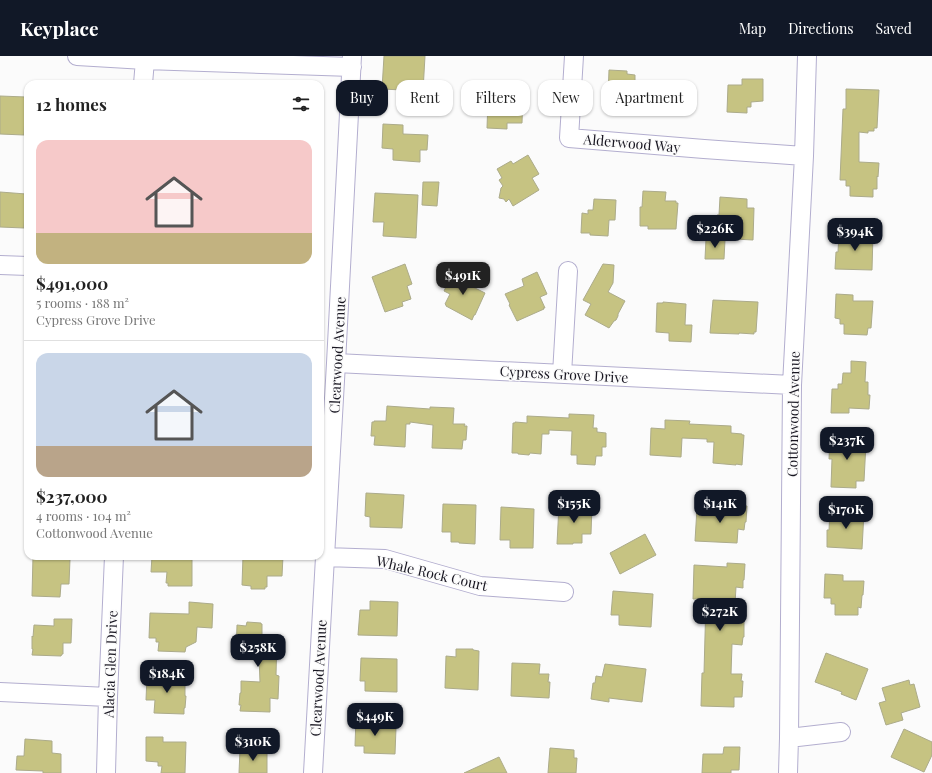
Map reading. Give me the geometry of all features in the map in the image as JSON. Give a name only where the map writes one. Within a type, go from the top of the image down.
[{"type":"street","points":[[77,56],[145,60],[352,61]]},
{"type":"street","name":"Alderwood Way","points":[[574,56],[569,138],[804,156]]},
{"type":"street","name":"Cottonwood Avenue","points":[[788,773],[792,385],[804,156],[807,56]]},
{"type":"street","points":[[143,80],[145,60]]},
{"type":"street","name":"Clearwood Avenue","points":[[313,773],[352,61]]},
{"type":"street","points":[[0,265],[24,266]]},
{"type":"street","points":[[562,374],[568,271]]},
{"type":"street","name":"Cypress Grove Drive","points":[[336,363],[792,385]]},
{"type":"street","name":"Whale Rock Court","points":[[325,557],[385,559],[480,586],[564,592]]},
{"type":"street","name":"Alacia Glen Drive","points":[[106,773],[114,560]]},
{"type":"street","points":[[0,692],[108,697]]},
{"type":"street","points":[[789,738],[841,732]]},
{"type":"building","points":[[384,56],[425,56],[424,80],[396,80],[396,90],[388,89],[388,80],[383,80]]},
{"type":"building","points":[[609,70],[627,71],[627,74],[635,75],[635,80],[609,80]]},
{"type":"building","points":[[742,79],[763,79],[763,101],[751,102],[751,107],[747,107],[747,113],[727,112],[728,85],[742,85]]},
{"type":"building","points":[[846,89],[879,90],[877,128],[874,128],[874,131],[868,131],[868,133],[859,132],[859,162],[879,163],[877,189],[873,189],[873,197],[850,196],[850,186],[846,186],[846,180],[840,180],[843,109],[846,109]]},
{"type":"building","points":[[0,96],[24,97],[24,135],[0,134]]},
{"type":"building","points":[[487,116],[522,116],[522,123],[507,123],[507,129],[487,128]]},
{"type":"building","points":[[383,124],[403,125],[403,134],[428,135],[427,150],[420,150],[420,162],[393,160],[393,149],[382,148]]},
{"type":"building","points":[[528,155],[539,174],[532,178],[539,190],[513,206],[509,199],[506,202],[504,199],[499,198],[501,188],[503,186],[499,180],[502,178],[497,169],[511,161],[513,164]]},
{"type":"building","points":[[423,182],[439,182],[437,206],[422,205]]},
{"type":"building","points":[[643,191],[666,192],[665,201],[676,201],[676,203],[678,203],[676,229],[648,229],[648,226],[640,226],[640,207],[642,207]]},
{"type":"building","points":[[0,192],[24,194],[24,228],[0,227]]},
{"type":"building","points":[[375,193],[418,195],[416,238],[383,236],[384,222],[373,222]]},
{"type":"building","points":[[720,197],[747,199],[747,208],[754,208],[753,240],[716,238],[717,215],[719,215]]},
{"type":"building","points":[[594,199],[616,200],[615,220],[609,220],[608,236],[581,233],[582,213],[588,214],[588,210],[593,210]]},
{"type":"building","points":[[839,233],[873,234],[872,270],[835,269]]},
{"type":"building","points":[[706,239],[725,240],[724,259],[705,259]]},
{"type":"building","points":[[405,264],[412,284],[407,286],[411,299],[402,302],[403,306],[385,312],[372,277]]},
{"type":"building","points":[[603,264],[614,265],[613,283],[608,292],[625,301],[616,320],[609,328],[585,315],[591,304],[583,300]]},
{"type":"building","points":[[454,270],[470,278],[467,284],[485,293],[472,320],[446,306],[445,304],[450,294],[444,291]]},
{"type":"building","points":[[537,272],[547,294],[540,297],[545,308],[517,321],[505,294],[524,286],[522,279]]},
{"type":"building","points":[[836,294],[853,295],[853,301],[873,301],[871,328],[868,328],[867,335],[844,334],[844,324],[840,324],[840,319],[835,318]]},
{"type":"building","points":[[713,300],[758,302],[756,332],[754,332],[754,334],[710,333]]},
{"type":"building","points":[[663,302],[686,304],[685,325],[692,325],[691,342],[669,341],[669,333],[656,332],[657,303]]},
{"type":"building","points":[[851,361],[866,362],[865,382],[868,382],[868,395],[870,395],[869,409],[849,408],[849,413],[831,413],[832,389],[838,389],[838,384],[842,384],[843,373],[851,373]]},
{"type":"building","points":[[387,406],[430,409],[430,407],[454,408],[453,424],[465,424],[464,426],[467,426],[466,440],[463,440],[462,449],[432,448],[433,425],[410,422],[410,424],[406,424],[405,447],[374,445],[375,436],[371,436],[372,422],[386,421]]},
{"type":"building","points":[[569,414],[594,415],[593,428],[597,428],[597,432],[606,433],[606,447],[602,447],[602,456],[596,456],[595,465],[577,464],[577,455],[571,455],[572,431],[549,430],[549,434],[542,434],[541,454],[530,453],[529,455],[512,453],[513,423],[527,423],[527,416],[569,418]]},
{"type":"building","points":[[665,420],[690,421],[689,424],[731,426],[731,433],[744,435],[742,465],[713,463],[714,442],[707,442],[707,439],[682,438],[681,457],[650,455],[651,428],[665,429]]},
{"type":"building","points":[[830,436],[857,437],[857,439],[863,440],[862,442],[866,443],[864,481],[856,481],[856,488],[831,487],[832,459],[829,459]]},
{"type":"building","points":[[366,493],[404,495],[402,528],[370,527],[370,517],[365,516]]},
{"type":"building","points":[[443,504],[476,505],[475,544],[451,542],[451,532],[442,532]]},
{"type":"building","points":[[559,505],[592,506],[591,534],[582,534],[582,543],[557,544]]},
{"type":"building","points":[[729,505],[747,506],[744,530],[738,529],[737,543],[695,541],[697,508],[729,509]]},
{"type":"building","points":[[501,507],[534,509],[533,548],[510,548],[510,540],[500,540]]},
{"type":"building","points":[[830,510],[864,512],[862,549],[827,547],[827,530],[829,530]]},
{"type":"building","points":[[645,534],[656,555],[620,574],[610,553]]},
{"type":"building","points":[[33,560],[70,560],[69,584],[61,584],[60,597],[32,596]]},
{"type":"building","points":[[152,560],[192,560],[192,586],[168,586],[168,583],[166,583],[167,572],[151,572]]},
{"type":"building","points":[[243,560],[283,560],[282,576],[267,576],[267,587],[265,587],[265,589],[251,589],[251,586],[242,585]]},
{"type":"building","points":[[727,563],[745,564],[743,588],[736,587],[734,620],[744,620],[744,637],[742,645],[732,644],[731,674],[742,674],[742,697],[734,697],[734,707],[701,706],[702,673],[704,673],[706,599],[693,599],[694,565],[727,567]]},
{"type":"building","points":[[825,574],[843,575],[843,581],[864,581],[861,608],[858,607],[858,615],[835,615],[835,604],[831,604],[831,598],[824,598]]},
{"type":"building","points":[[613,591],[653,594],[651,627],[619,625],[619,615],[611,615]]},
{"type":"building","points":[[370,601],[398,602],[397,636],[358,635],[360,610],[370,610]]},
{"type":"building","points":[[189,602],[213,604],[212,628],[197,627],[196,642],[186,647],[185,652],[158,651],[159,642],[156,642],[156,638],[149,638],[150,613],[189,614]]},
{"type":"building","points":[[54,619],[72,619],[71,643],[63,643],[63,654],[61,656],[32,655],[32,636],[33,637],[34,625],[54,626]]},
{"type":"building","points":[[247,622],[262,624],[262,637],[277,637],[276,675],[279,676],[278,699],[270,698],[270,712],[240,711],[241,681],[260,682],[259,656],[236,656],[237,625],[246,626]]},
{"type":"building","points":[[456,649],[473,649],[479,651],[478,690],[445,688],[446,656],[456,657]]},
{"type":"building","points":[[826,653],[868,669],[856,700],[841,694],[842,692],[815,682]]},
{"type":"building","points":[[361,658],[397,659],[397,692],[365,691],[365,681],[360,681]]},
{"type":"building","points":[[512,663],[540,664],[539,674],[549,674],[549,698],[511,696]]},
{"type":"building","points":[[605,664],[646,669],[642,702],[609,698],[609,702],[591,699],[593,683],[595,683],[596,676],[602,677]]},
{"type":"building","points":[[147,676],[183,678],[186,696],[184,714],[154,713],[155,700],[146,700]]},
{"type":"building","points":[[909,680],[910,685],[914,684],[920,707],[901,713],[903,720],[886,725],[879,703],[886,701],[882,688]]},
{"type":"building","points":[[356,717],[373,718],[373,722],[381,722],[381,728],[396,728],[395,754],[364,753],[364,746],[355,746]]},
{"type":"building","points":[[904,729],[932,742],[932,755],[924,772],[891,757]]},
{"type":"building","points":[[146,737],[163,737],[163,742],[186,742],[185,773],[161,773],[162,766],[158,766],[158,762],[146,761]]},
{"type":"building","points":[[25,739],[52,741],[52,753],[61,754],[61,773],[16,770],[17,756],[24,756]]},
{"type":"building","points":[[724,747],[740,747],[739,770],[731,770],[731,773],[702,773],[703,754],[723,754]]},
{"type":"building","points":[[550,748],[574,750],[574,758],[577,758],[576,773],[548,773]]},
{"type":"building","points":[[240,750],[267,751],[267,773],[239,773]]},
{"type":"building","points":[[499,757],[507,773],[464,773]]}]
